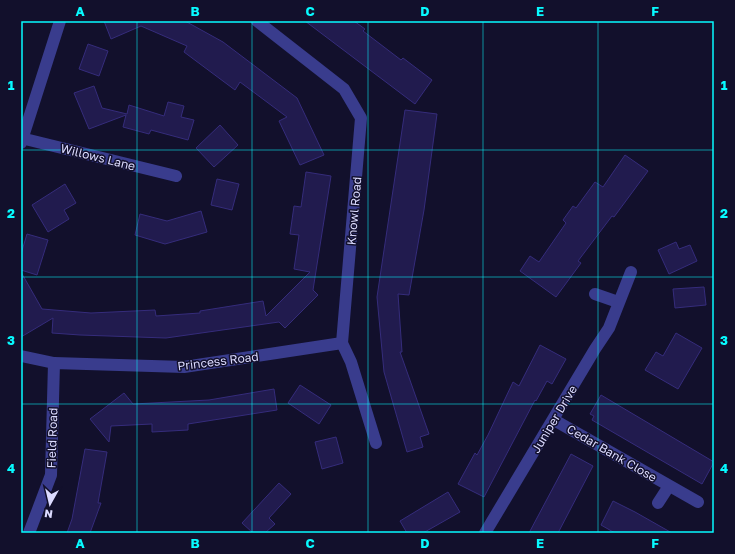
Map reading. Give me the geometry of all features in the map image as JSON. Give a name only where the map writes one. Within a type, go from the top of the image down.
[{"type":"street","points":[[21,140],[60,21]]},
{"type":"street","name":"Knowl Road","points":[[256,21],[344,89],[361,118],[342,343]]},
{"type":"street","name":"Willows Lane","points":[[21,140],[176,176]]},
{"type":"street","name":"Juniper Drive","points":[[485,533],[609,328],[631,272]]},
{"type":"street","points":[[595,294],[618,302]]},
{"type":"street","points":[[342,343],[351,362],[376,443]]},
{"type":"street","name":"Princess Road","points":[[21,356],[54,363],[184,367],[342,343]]},
{"type":"street","name":"Field Road","points":[[29,533],[51,475],[54,363]]},
{"type":"street","name":"Cedar Bank Close","points":[[554,420],[698,502]]},
{"type":"street","name":"Cedar Bank Close","points":[[658,503],[669,486]]},
{"type":"building","points":[[104,21],[185,21],[223,42],[297,98],[324,155],[300,165],[279,121],[287,117],[240,82],[235,90],[184,52],[187,46],[141,26],[111,39]]},
{"type":"building","points":[[305,21],[354,21],[365,29],[363,31],[401,60],[403,58],[432,80],[415,104]]},
{"type":"building","points":[[88,44],[108,51],[99,76],[79,69]]},
{"type":"building","points":[[94,86],[102,108],[127,114],[129,105],[164,116],[168,102],[184,106],[181,117],[194,120],[188,140],[151,130],[149,134],[123,127],[126,115],[89,129],[74,93]]},
{"type":"building","points":[[405,110],[437,114],[424,210],[409,295],[398,294],[402,352],[400,352],[429,434],[420,437],[423,447],[407,452],[384,372],[377,297]]},
{"type":"building","points":[[220,125],[238,145],[214,167],[196,148]]},
{"type":"building","points":[[625,155],[648,171],[614,217],[612,216],[578,261],[581,263],[556,297],[520,271],[530,256],[539,262],[566,223],[563,220],[573,206],[576,208],[595,182],[603,187]]},
{"type":"building","points":[[306,172],[331,176],[313,290],[318,295],[285,328],[279,322],[166,338],[80,335],[52,333],[53,318],[21,337],[21,272],[42,309],[91,313],[155,310],[156,316],[200,313],[200,311],[263,301],[266,316],[310,272],[294,269],[299,235],[290,234],[294,206],[301,207]]},
{"type":"building","points":[[217,179],[239,184],[232,210],[211,205]]},
{"type":"building","points":[[65,184],[76,203],[64,210],[69,219],[48,232],[32,205]]},
{"type":"building","points":[[201,211],[207,232],[165,244],[135,235],[140,214],[167,221]]},
{"type":"building","points":[[27,234],[48,240],[37,275],[21,270],[21,254]]},
{"type":"building","points":[[676,242],[679,249],[690,245],[697,261],[669,274],[658,250]]},
{"type":"building","points":[[704,287],[706,305],[675,308],[673,289]]},
{"type":"building","points":[[676,333],[702,348],[678,389],[645,370],[656,352],[663,356]]},
{"type":"building","points":[[540,345],[566,359],[552,384],[547,381],[536,401],[535,400],[484,497],[458,484],[475,453],[477,455],[488,435],[513,382],[519,386]]},
{"type":"building","points":[[300,385],[331,405],[319,424],[288,403]]},
{"type":"building","points":[[274,389],[277,410],[188,424],[188,430],[152,432],[152,424],[111,426],[109,442],[90,419],[124,393],[133,404],[209,400]]},
{"type":"building","points":[[601,395],[714,462],[702,484],[592,420],[594,416],[590,414]]},
{"type":"building","points":[[336,437],[343,463],[322,469],[315,442]]},
{"type":"building","points":[[85,449],[107,452],[98,503],[101,503],[90,533],[67,533],[72,519]]},
{"type":"building","points":[[571,454],[593,466],[558,533],[529,533]]},
{"type":"building","points":[[279,483],[291,494],[269,518],[275,524],[265,533],[253,533],[242,523]]},
{"type":"building","points":[[448,492],[460,512],[423,533],[407,533],[400,521]]},
{"type":"building","points":[[613,501],[672,533],[615,533],[601,525]]}]
